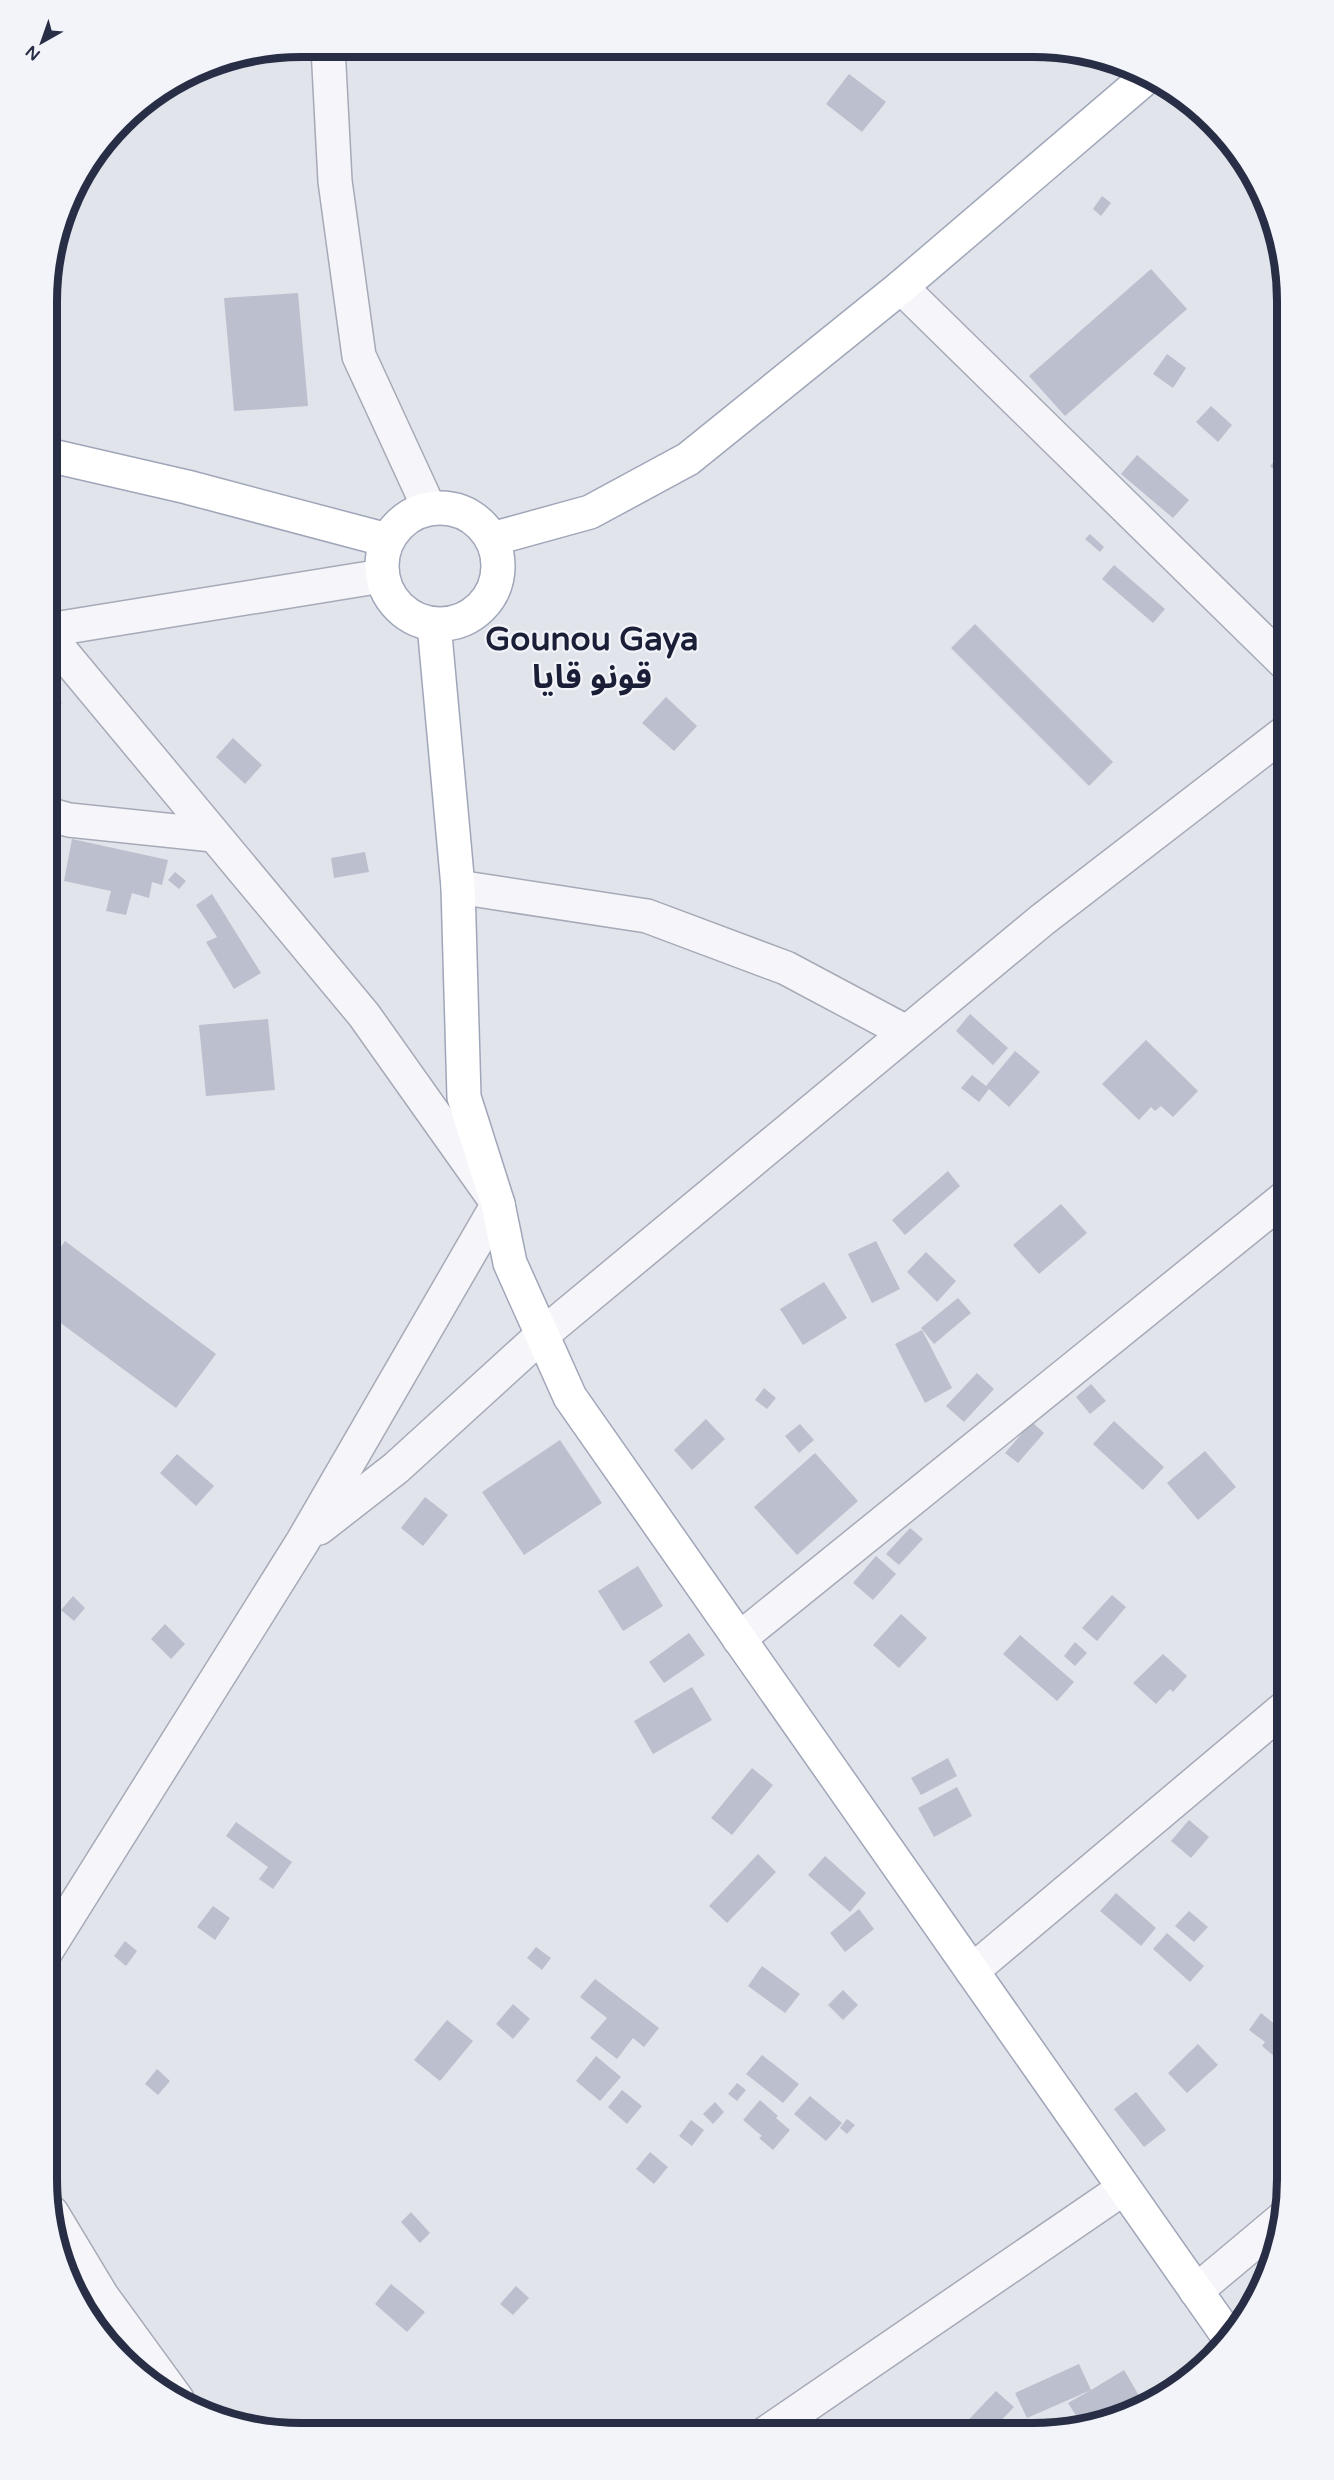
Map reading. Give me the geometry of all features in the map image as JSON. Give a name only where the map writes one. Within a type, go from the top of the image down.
[{"type":"main road","points":[[492,539],[590,512],[688,459],[901,287],[1141,82]]},
{"type":"main road","points":[[57,457],[187,487],[387,540]]},
{"type":"main road","points":[[429,508],[448,508],[465,513],[480,524],[492,539],[497,556],[498,574],[492,591],[482,606],[468,616],[452,623],[434,624],[416,619],[400,608],[389,594],[382,576],[382,558],[387,540],[397,525],[412,514],[429,508]]},
{"type":"main road","points":[[434,624],[458,887],[464,1097],[498,1204],[510,1263],[570,1397],[1224,2331]]},
{"type":"street","points":[[329,57],[335,181],[359,356],[429,508]]},
{"type":"street","points":[[901,287],[1277,655]]},
{"type":"street","points":[[57,629],[382,576]]},
{"type":"street","points":[[57,646],[364,1015],[498,1204],[303,1541],[57,1934]]},
{"type":"street","points":[[303,1541],[396,1468],[542,1335],[906,1032],[1042,920],[1277,739]]},
{"type":"street","points":[[57,817],[69,820],[213,835]]},
{"type":"street","points":[[458,887],[647,916],[786,968],[906,1032]]},
{"type":"street","points":[[739,1639],[1277,1204]]},
{"type":"street","points":[[972,1971],[1277,1714]]},
{"type":"street","points":[[781,2423],[1124,2188]]},
{"type":"street","points":[[1196,2290],[1272,2227]]},
{"type":"street","points":[[63,2231],[102,2296],[164,2381]]},
{"type":"building","points":[[849,74],[886,102],[862,132],[826,104]]},
{"type":"building","points":[[1102,196],[1111,203],[1101,216],[1093,209]]},
{"type":"building","points":[[1151,269],[1187,309],[1065,416],[1029,376]]},
{"type":"building","points":[[298,293],[308,406],[234,411],[224,298]]},
{"type":"building","points":[[1167,354],[1186,368],[1173,388],[1153,374]]},
{"type":"building","points":[[1211,406],[1232,425],[1218,442],[1196,422]]},
{"type":"building","points":[[1137,455],[1189,500],[1173,518],[1121,474]]},
{"type":"building","points":[[1277,458],[1277,473],[1270,466]]},
{"type":"building","points":[[1090,534],[1104,547],[1100,552],[1085,539]]},
{"type":"building","points":[[1114,565],[1165,609],[1153,623],[1102,579]]},
{"type":"building","points":[[975,624],[1113,762],[1089,786],[951,648]]},
{"type":"building","points":[[666,697],[697,726],[674,751],[642,723]]},
{"type":"building","points":[[57,698],[62,703],[57,708]]},
{"type":"building","points":[[233,738],[262,765],[245,784],[216,757]]},
{"type":"building","points":[[72,839],[168,860],[162,885],[152,882],[149,898],[132,893],[126,915],[106,911],[111,891],[64,881]]},
{"type":"building","points":[[365,852],[369,872],[334,878],[331,858]]},
{"type":"building","points":[[175,872],[186,881],[179,889],[168,880]]},
{"type":"building","points":[[212,894],[261,973],[234,989],[206,942],[217,937],[196,905]]},
{"type":"building","points":[[970,1014],[1008,1048],[993,1065],[956,1031]]},
{"type":"building","points":[[268,1019],[275,1090],[206,1096],[199,1025]]},
{"type":"building","points":[[1146,1040],[1198,1091],[1173,1117],[1161,1106],[1155,1111],[1151,1107],[1139,1120],[1102,1084]]},
{"type":"building","points":[[1015,1051],[1040,1072],[1009,1107],[989,1089],[979,1102],[961,1088],[972,1075],[986,1086]]},
{"type":"building","points":[[948,1171],[960,1186],[905,1235],[892,1220]]},
{"type":"building","points":[[1061,1204],[1087,1233],[1039,1274],[1013,1245]]},
{"type":"building","points":[[65,1241],[216,1354],[176,1408],[57,1320],[57,1252]]},
{"type":"building","points":[[876,1241],[900,1289],[872,1303],[848,1254]]},
{"type":"building","points":[[926,1252],[956,1281],[937,1302],[907,1272]]},
{"type":"building","points":[[824,1282],[847,1318],[803,1345],[780,1309]]},
{"type":"building","points":[[958,1298],[971,1313],[934,1344],[921,1328]]},
{"type":"building","points":[[922,1330],[952,1388],[925,1403],[895,1344]]},
{"type":"building","points":[[977,1373],[994,1389],[964,1422],[946,1406]]},
{"type":"building","points":[[1091,1384],[1106,1401],[1090,1414],[1076,1397]]},
{"type":"building","points":[[764,1388],[776,1398],[767,1409],[755,1400]]},
{"type":"building","points":[[706,1419],[725,1439],[692,1470],[674,1450]]},
{"type":"building","points":[[1114,1421],[1164,1467],[1143,1490],[1093,1444]]},
{"type":"building","points":[[1032,1422],[1044,1433],[1018,1463],[1005,1453]]},
{"type":"building","points":[[800,1424],[814,1440],[799,1453],[785,1436]]},
{"type":"building","points":[[560,1440],[602,1503],[524,1555],[482,1492]]},
{"type":"building","points":[[1205,1451],[1236,1487],[1198,1520],[1167,1483]]},
{"type":"building","points":[[815,1453],[858,1501],[797,1555],[754,1507]]},
{"type":"building","points":[[177,1454],[214,1486],[196,1506],[160,1473]]},
{"type":"building","points":[[425,1497],[448,1515],[423,1546],[401,1528]]},
{"type":"building","points":[[910,1528],[923,1539],[899,1565],[886,1554]]},
{"type":"building","points":[[876,1556],[896,1574],[873,1600],[853,1583]]},
{"type":"building","points":[[638,1566],[663,1606],[623,1631],[598,1591]]},
{"type":"building","points":[[1112,1595],[1126,1607],[1097,1641],[1082,1628]]},
{"type":"building","points":[[73,1596],[85,1608],[74,1621],[61,1610]]},
{"type":"building","points":[[901,1614],[927,1638],[899,1668],[873,1645]]},
{"type":"building","points":[[165,1624],[185,1644],[171,1659],[151,1639]]},
{"type":"building","points":[[689,1633],[705,1655],[664,1683],[649,1662]]},
{"type":"building","points":[[1020,1635],[1074,1682],[1057,1701],[1003,1654]]},
{"type":"building","points":[[1075,1642],[1087,1653],[1075,1666],[1064,1656]]},
{"type":"building","points":[[1163,1654],[1187,1676],[1173,1692],[1170,1689],[1156,1704],[1133,1683]]},
{"type":"building","points":[[692,1687],[712,1720],[653,1754],[634,1721]]},
{"type":"building","points":[[948,1758],[957,1776],[921,1795],[911,1778]]},
{"type":"building","points":[[752,1768],[773,1785],[732,1835],[711,1818]]},
{"type":"building","points":[[957,1787],[972,1816],[934,1837],[918,1808]]},
{"type":"building","points":[[1189,1820],[1209,1837],[1191,1858],[1171,1841]]},
{"type":"building","points":[[236,1822],[292,1862],[273,1889],[259,1879],[268,1867],[226,1836]]},
{"type":"building","points":[[758,1854],[776,1872],[727,1923],[709,1906]]},
{"type":"building","points":[[825,1856],[866,1893],[850,1912],[808,1875]]},
{"type":"building","points":[[1116,1893],[1156,1928],[1141,1946],[1100,1911]]},
{"type":"building","points":[[213,1906],[230,1918],[215,1940],[197,1927]]},
{"type":"building","points":[[859,1909],[874,1929],[845,1952],[830,1933]]},
{"type":"building","points":[[1189,1911],[1208,1927],[1194,1942],[1175,1926]]},
{"type":"building","points":[[1167,1933],[1204,1966],[1190,1982],[1153,1949]]},
{"type":"building","points":[[125,1941],[137,1951],[126,1966],[114,1956]]},
{"type":"building","points":[[536,1947],[551,1958],[542,1970],[527,1958]]},
{"type":"building","points":[[762,1966],[800,1994],[785,2013],[748,1986]]},
{"type":"building","points":[[595,1979],[659,2028],[644,2047],[633,2038],[617,2059],[590,2038],[607,2018],[580,1997]]},
{"type":"building","points":[[843,1990],[858,2005],[843,2020],[828,2005]]},
{"type":"building","points":[[513,2004],[530,2019],[513,2039],[496,2024]]},
{"type":"building","points":[[1261,2013],[1277,2026],[1277,2059],[1262,2046],[1265,2042],[1249,2030]]},
{"type":"building","points":[[447,2020],[473,2041],[440,2081],[414,2060]]},
{"type":"building","points":[[1198,2044],[1218,2065],[1187,2093],[1168,2073]]},
{"type":"building","points":[[762,2055],[799,2084],[783,2103],[746,2074]]},
{"type":"building","points":[[596,2056],[621,2077],[600,2101],[576,2081]]},
{"type":"building","points":[[157,2069],[170,2081],[158,2095],[145,2084]]},
{"type":"building","points":[[737,2083],[746,2090],[737,2101],[728,2094]]},
{"type":"building","points":[[622,2090],[642,2106],[627,2124],[608,2107]]},
{"type":"building","points":[[1136,2092],[1166,2130],[1144,2147],[1114,2109]]},
{"type":"building","points":[[810,2096],[842,2123],[826,2141],[794,2114]]},
{"type":"building","points":[[760,2100],[790,2130],[773,2150],[759,2138],[762,2136],[743,2120]]},
{"type":"building","points":[[715,2102],[724,2112],[713,2124],[703,2114]]},
{"type":"building","points":[[847,2119],[855,2125],[847,2134],[840,2128]]},
{"type":"building","points":[[691,2120],[704,2130],[692,2146],[679,2136]]},
{"type":"building","points":[[650,2152],[668,2167],[654,2184],[636,2169]]},
{"type":"building","points":[[411,2212],[430,2233],[420,2243],[401,2222]]},
{"type":"building","points":[[391,2284],[425,2312],[407,2332],[375,2304]]},
{"type":"building","points":[[516,2286],[529,2298],[513,2315],[500,2304]]},
{"type":"building","points":[[1079,2364],[1091,2390],[1027,2418],[1015,2393]]},
{"type":"building","points":[[1124,2370],[1141,2398],[1096,2415],[1078,2419],[1068,2403]]},
{"type":"building","points":[[996,2391],[1014,2407],[999,2423],[966,2423]]},
{"type":"district","name":"Gounou Gaya قونو قايا","points":[[592,657]]}]
